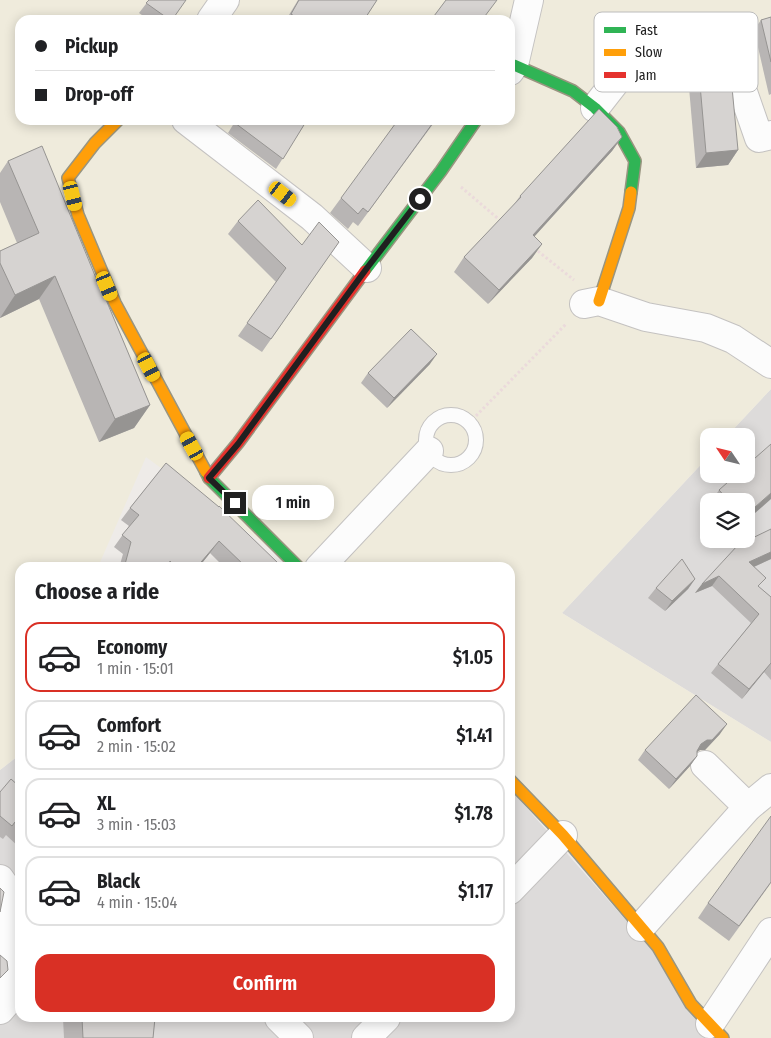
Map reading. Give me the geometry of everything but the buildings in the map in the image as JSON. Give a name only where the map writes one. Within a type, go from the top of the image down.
[{"type":"street","points":[[214,15],[225,0]]},
{"type":"street","points":[[515,56],[529,0]]},
{"type":"street","points":[[515,69],[573,91],[595,108],[618,132],[635,161],[629,208],[592,303],[646,317],[706,328],[733,339],[771,364]]},
{"type":"street","points":[[595,108],[608,92]]},
{"type":"street","points":[[743,92],[759,138],[771,135]]},
{"type":"street","points":[[113,125],[95,144],[68,178],[78,215],[115,304],[209,478],[293,562]]},
{"type":"street","points":[[194,125],[312,217],[367,268]]},
{"type":"street","points":[[209,478],[238,444],[367,268],[441,171],[473,125]]},
{"type":"street","points":[[325,562],[429,451]]},
{"type":"street","points":[[705,765],[748,807]]},
{"type":"street","points":[[515,785],[563,835],[658,947],[691,1004],[716,1031],[768,944]]},
{"type":"street","points":[[641,927],[748,807],[771,788]]},
{"type":"street","points":[[515,885],[563,835]]},
{"type":"street","points":[[0,880],[14,899],[7,930],[14,994],[0,1010]]},
{"type":"street","points":[[283,1022],[299,1038]]},
{"type":"lane","points":[[453,415],[462,417],[469,423],[475,434],[476,443],[469,457],[462,462],[447,464],[439,462],[432,456],[427,446],[426,437],[434,421],[453,415]]},
{"type":"path","points":[[441,171],[508,227]]},
{"type":"path","points":[[469,423],[592,303],[531,245]]},
{"type":"shaded area","points":[[0,0],[771,0],[771,389],[734,428],[700,428],[700,466],[562,613],[771,742],[771,1038],[729,1038],[515,787],[515,562],[288,562],[146,457],[100,562],[15,562],[15,758],[0,770]]},
{"type":"shaded area","points":[[771,389],[771,742],[562,613],[700,466],[700,483],[755,483],[755,428],[734,428]]},
{"type":"shaded area","points":[[15,758],[15,1022],[515,1022],[515,795],[730,1038],[0,1038],[0,770]]},
{"type":"traffic: fast","points":[[515,65],[573,91],[595,108],[619,132],[635,161],[631,192]]},
{"type":"traffic: fast","points":[[365,271],[441,171],[473,125]]},
{"type":"traffic: fast","points":[[206,472],[209,478],[293,562]]},
{"type":"traffic: slow","points":[[113,125],[95,143],[68,178],[78,215],[115,303],[206,472]]},
{"type":"traffic: slow","points":[[599,301],[629,208],[631,192]]},
{"type":"traffic: slow","points":[[515,785],[563,835],[658,947],[691,1004],[723,1038]]},
{"type":"traffic: jam","points":[[209,478],[238,443],[365,271]]},
{"type":"route","points":[[235,503],[209,478],[238,444],[420,199]]}]
